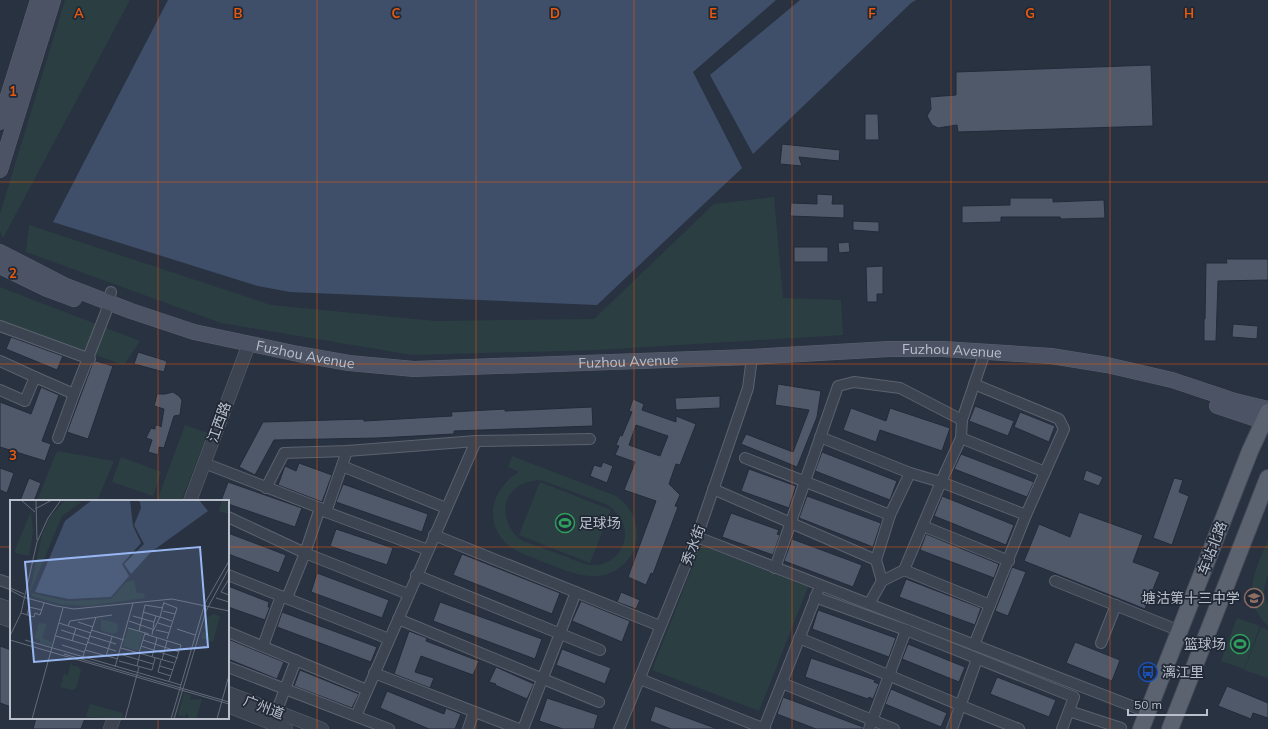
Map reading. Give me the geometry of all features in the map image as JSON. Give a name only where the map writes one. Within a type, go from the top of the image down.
[{"type":"main road","points":[[0,122],[38,0]]},
{"type":"main road","points":[[0,170],[53,0]]},
{"type":"main road","name":"Fuzhou Avenue","points":[[0,252],[66,286],[108,302],[189,339],[247,347],[324,366],[420,376],[751,361],[942,356],[982,358],[1034,361],[1097,371],[1164,387],[1267,416]]},
{"type":"main road","name":"Fuzhou Avenue","points":[[0,266],[46,289],[108,302]]},
{"type":"main road","name":"Fuzhou Avenue","points":[[751,361],[889,349],[943,349],[1051,356],[1107,365],[1172,380],[1235,401],[1267,416]]},
{"type":"main road","name":"车站北路","points":[[1140,729],[1250,451],[1267,416]]},
{"type":"main road","name":"车站北路","points":[[1170,729],[1268,478]]},
{"type":"street","points":[[58,438],[89,358],[108,302]]},
{"type":"street","points":[[0,326],[89,358]]},
{"type":"street","name":"江西路","points":[[190,500],[247,347]]},
{"type":"street","points":[[869,604],[882,581],[904,570],[961,438],[962,420],[982,358]]},
{"type":"street","points":[[0,361],[74,394]]},
{"type":"street","name":"秀水街","points":[[619,729],[697,537],[748,388],[751,361]]},
{"type":"street","points":[[0,390],[25,401],[35,377]]},
{"type":"street","points":[[775,568],[838,386],[854,382],[900,388],[962,420]]},
{"type":"street","points":[[974,384],[1060,419],[1064,429],[1026,515],[1009,561],[974,645]]},
{"type":"street","points":[[820,437],[910,473],[941,482],[1026,515]]},
{"type":"street","points":[[961,438],[1045,472]]},
{"type":"street","points":[[266,488],[284,453],[347,451],[476,441],[590,439]]},
{"type":"street","points":[[356,716],[416,575],[476,441]]},
{"type":"street","points":[[263,646],[305,552],[347,451]]},
{"type":"street","points":[[745,458],[890,515]]},
{"type":"street","points":[[204,463],[428,550]]},
{"type":"street","points":[[342,466],[446,508]]},
{"type":"street","points":[[882,581],[876,560],[890,515],[910,473]]},
{"type":"street","points":[[713,489],[876,560]]},
{"type":"street","points":[[229,517],[305,552],[408,594]]},
{"type":"street","points":[[923,526],[1009,561]]},
{"type":"street","points":[[434,535],[660,626]]},
{"type":"street","points":[[697,537],[1147,712]]},
{"type":"street","points":[[904,570],[990,605]]},
{"type":"street","points":[[229,575],[389,638]]},
{"type":"street","points":[[416,575],[600,650]]},
{"type":"street","points":[[0,580],[10,584]]},
{"type":"street","points":[[1055,580],[1180,631]]},
{"type":"street","points":[[640,679],[765,729],[820,585]]},
{"type":"street","points":[[374,673],[518,729],[542,678],[576,592]]},
{"type":"street","points":[[815,597],[906,630],[1074,697],[1062,729]]},
{"type":"street","points":[[0,605],[10,609]]},
{"type":"street","points":[[1101,643],[1116,605]]},
{"type":"street","points":[[0,617],[10,621]]},
{"type":"street","points":[[398,619],[599,702]]},
{"type":"street","points":[[870,724],[906,630]]},
{"type":"street","points":[[229,632],[367,690]]},
{"type":"street","points":[[799,638],[1019,729]]},
{"type":"street","points":[[952,729],[977,659]]},
{"type":"street","points":[[274,718],[296,660]]},
{"type":"street","points":[[229,666],[389,729]]},
{"type":"street","points":[[782,683],[870,724],[894,729]]},
{"type":"street","name":"广州道","points":[[229,694],[274,718],[286,729]]},
{"type":"street","name":"广州道","points":[[229,706],[322,729]]},
{"type":"street","points":[[1069,711],[1121,728]]},
{"type":"street","points":[[468,729],[474,712]]},
{"type":"street","points":[[110,729],[114,719]]},
{"type":"green space","points":[[65,0],[130,0],[3,238],[0,231],[0,214]]},
{"type":"green space","points":[[774,197],[783,298],[841,300],[843,335],[598,350],[412,355],[221,323],[26,252],[29,225],[271,305],[435,321],[594,319],[714,204]]},
{"type":"green space","points":[[0,287],[140,341],[124,365],[0,322]]},
{"type":"green space","points":[[185,425],[208,433],[181,500],[157,500]]},
{"type":"green space","points":[[57,451],[114,461],[97,500],[37,500]]},
{"type":"green space","points":[[512,456],[616,496],[629,509],[636,526],[636,545],[629,558],[624,564],[614,571],[604,575],[583,575],[572,573],[526,555],[508,545],[498,532],[494,523],[493,513],[494,504],[503,486],[510,478],[519,472],[508,467]],"holes":[[[537,480],[544,481],[608,505],[615,511],[623,523],[625,537],[621,549],[614,558],[603,564],[590,565],[578,562],[523,541],[516,536],[511,530],[506,514],[508,499],[512,492],[519,486]]]},
{"type":"green space","points":[[121,457],[161,472],[153,496],[112,482]]},
{"type":"green space","name":"足球场","points":[[540,482],[611,510],[590,563],[519,535]]},
{"type":"green space","points":[[1268,539],[1268,575],[1264,588],[1264,594],[1268,606],[1268,626],[1259,615],[1254,605],[1252,594],[1255,573]]},
{"type":"green space","points":[[701,545],[808,587],[759,711],[652,670]]},
{"type":"green space","name":"篮球场","points":[[1237,618],[1260,626],[1244,669],[1221,661]]},
{"type":"green space","name":"篮球场","points":[[1261,627],[1268,630],[1268,678],[1244,670]]},
{"type":"water","points":[[168,0],[776,0],[693,72],[742,168],[597,305],[290,292],[258,286],[53,222]]},
{"type":"water","points":[[800,0],[916,0],[911,3],[753,154],[710,75]]},
{"type":"building","points":[[1151,65],[1153,126],[958,132],[957,125],[938,128],[932,125],[927,116],[931,109],[930,97],[956,95],[956,72]]},
{"type":"building","points":[[865,114],[878,114],[879,140],[865,140]]},
{"type":"building","points":[[782,144],[840,150],[839,161],[799,157],[802,166],[780,164]]},
{"type":"building","points":[[817,194],[833,195],[832,204],[844,204],[844,218],[790,216],[791,203],[817,204]]},
{"type":"building","points":[[1010,198],[1053,198],[1053,202],[1104,200],[1105,218],[1061,219],[1060,217],[1001,217],[1001,222],[962,223],[962,206],[1010,205]]},
{"type":"building","points":[[853,221],[879,222],[879,232],[853,230]]},
{"type":"building","points":[[849,242],[850,252],[839,253],[838,243]]},
{"type":"building","points":[[794,247],[828,247],[828,262],[794,262]]},
{"type":"building","points":[[1226,259],[1268,259],[1268,280],[1218,281],[1216,341],[1204,341],[1206,263],[1227,263]]},
{"type":"building","points":[[883,266],[883,294],[877,294],[877,302],[867,302],[866,267]]},
{"type":"building","points":[[1233,324],[1258,326],[1257,339],[1232,337]]},
{"type":"building","points":[[11,337],[63,356],[57,370],[6,349]]},
{"type":"building","points":[[138,352],[167,361],[164,372],[134,364]]},
{"type":"building","points":[[96,361],[113,366],[88,439],[67,432],[92,365]]},
{"type":"building","points":[[778,384],[821,391],[817,417],[797,467],[741,444],[746,434],[793,452],[809,410],[775,405]]},
{"type":"building","points":[[41,387],[59,395],[42,441],[51,444],[45,461],[0,447],[0,402],[31,414]]},
{"type":"building","points":[[173,392],[182,400],[180,415],[174,416],[164,448],[159,447],[158,455],[148,452],[152,440],[146,438],[151,428],[155,429],[155,426],[157,425],[161,427],[164,409],[154,406],[157,394]]},
{"type":"building","points":[[720,396],[720,408],[676,410],[675,398]]},
{"type":"building","points":[[633,399],[644,404],[642,410],[676,422],[676,416],[696,424],[680,465],[676,464],[669,484],[680,495],[675,506],[678,507],[653,574],[651,573],[646,585],[628,577],[656,501],[624,490],[635,462],[615,455],[619,446],[616,445],[620,435],[622,436],[632,412],[629,411]],"holes":[[[636,425],[668,436],[660,456],[629,445]]]},
{"type":"building","points":[[975,406],[1014,421],[1008,436],[969,421]]},
{"type":"building","points":[[592,407],[593,426],[454,431],[454,434],[378,438],[274,440],[255,475],[239,467],[263,422],[364,419],[364,421],[452,416],[451,412]]},
{"type":"building","points":[[851,408],[886,421],[890,408],[950,428],[942,451],[880,430],[876,442],[843,430]]},
{"type":"building","points":[[1020,412],[1055,426],[1049,442],[1014,427]]},
{"type":"building","points":[[822,452],[897,481],[890,500],[815,471]]},
{"type":"building","points":[[961,454],[1034,482],[1027,497],[954,469]]},
{"type":"building","points":[[603,462],[613,466],[607,483],[590,476],[594,465],[601,467]]},
{"type":"building","points":[[299,463],[332,475],[322,502],[278,485],[285,466],[296,471]]},
{"type":"building","points":[[0,468],[14,473],[7,493],[0,490]]},
{"type":"building","points":[[749,469],[796,486],[789,508],[741,491]]},
{"type":"building","points":[[1086,470],[1103,477],[1099,486],[1083,480]]},
{"type":"building","points":[[29,478],[41,483],[34,500],[20,500]]},
{"type":"building","points":[[1174,478],[1183,480],[1179,492],[1189,496],[1172,545],[1153,538]]},
{"type":"building","points":[[228,482],[302,508],[295,527],[229,504],[229,500],[221,500]]},
{"type":"building","points":[[343,484],[428,514],[422,532],[336,502]]},
{"type":"building","points":[[807,496],[881,523],[873,547],[799,518]]},
{"type":"building","points":[[942,496],[1014,525],[1006,545],[934,516]]},
{"type":"building","points":[[1079,512],[1143,535],[1133,562],[1160,572],[1145,609],[1024,561],[1039,524],[1070,537]]},
{"type":"building","points":[[731,513],[779,530],[777,534],[780,535],[773,555],[722,537]]},
{"type":"building","points":[[336,529],[393,548],[387,565],[330,546]]},
{"type":"building","points":[[229,533],[286,555],[279,573],[229,554]]},
{"type":"building","points":[[926,534],[999,564],[994,578],[920,550]]},
{"type":"building","points":[[792,539],[862,565],[853,587],[784,561]]},
{"type":"building","points":[[462,554],[560,593],[552,614],[453,575]]},
{"type":"building","points":[[1012,567],[1026,572],[1008,616],[995,611]]},
{"type":"building","points":[[317,573],[389,600],[382,618],[311,592]]},
{"type":"building","points":[[906,579],[981,608],[975,625],[899,597]]},
{"type":"building","points":[[229,586],[269,602],[268,607],[270,607],[265,620],[229,607]]},
{"type":"building","points":[[621,592],[640,600],[636,609],[617,602]]},
{"type":"building","points":[[581,601],[630,621],[622,642],[572,621]]},
{"type":"building","points":[[440,602],[542,639],[535,659],[433,621]]},
{"type":"building","points":[[818,610],[896,638],[889,657],[812,629]]},
{"type":"building","points":[[282,612],[377,647],[371,662],[277,627]]},
{"type":"building","points":[[409,631],[427,638],[426,641],[479,661],[473,675],[421,656],[415,672],[434,678],[430,688],[394,674]]},
{"type":"building","points":[[229,639],[284,662],[277,679],[229,659]]},
{"type":"building","points":[[1075,642],[1120,660],[1112,681],[1066,663]]},
{"type":"building","points":[[908,644],[965,667],[959,682],[902,659]]},
{"type":"building","points":[[0,646],[10,650],[10,707],[0,703]]},
{"type":"building","points":[[562,649],[611,668],[605,684],[556,665]]},
{"type":"building","points":[[811,658],[875,680],[874,682],[879,684],[873,699],[869,697],[868,699],[805,677]]},
{"type":"building","points":[[496,667],[534,684],[527,699],[489,682]]},
{"type":"building","points":[[300,670],[359,694],[352,708],[294,686]]},
{"type":"building","points":[[997,677],[1056,700],[1049,717],[990,694]]},
{"type":"building","points":[[1227,686],[1268,703],[1268,718],[1253,713],[1251,719],[1218,706]]},
{"type":"building","points":[[891,689],[947,713],[941,727],[885,704]]},
{"type":"building","points":[[387,691],[444,714],[446,708],[461,714],[455,729],[429,729],[380,708]]},
{"type":"building","points":[[783,697],[863,727],[863,729],[816,729],[777,714]]},
{"type":"building","points":[[547,698],[598,715],[594,729],[563,729],[539,721]]},
{"type":"building","points":[[655,706],[715,729],[671,729],[650,721]]},
{"type":"building","points":[[36,719],[85,719],[81,729],[33,729]]},
{"type":"place","name":"足球场","points":[[565,523]]},
{"type":"place","name":"塘沽第十三中学","points":[[1254,598]]},
{"type":"place","name":"篮球场","points":[[1240,644]]},
{"type":"place","name":"漓江里","points":[[1148,672]]}]
